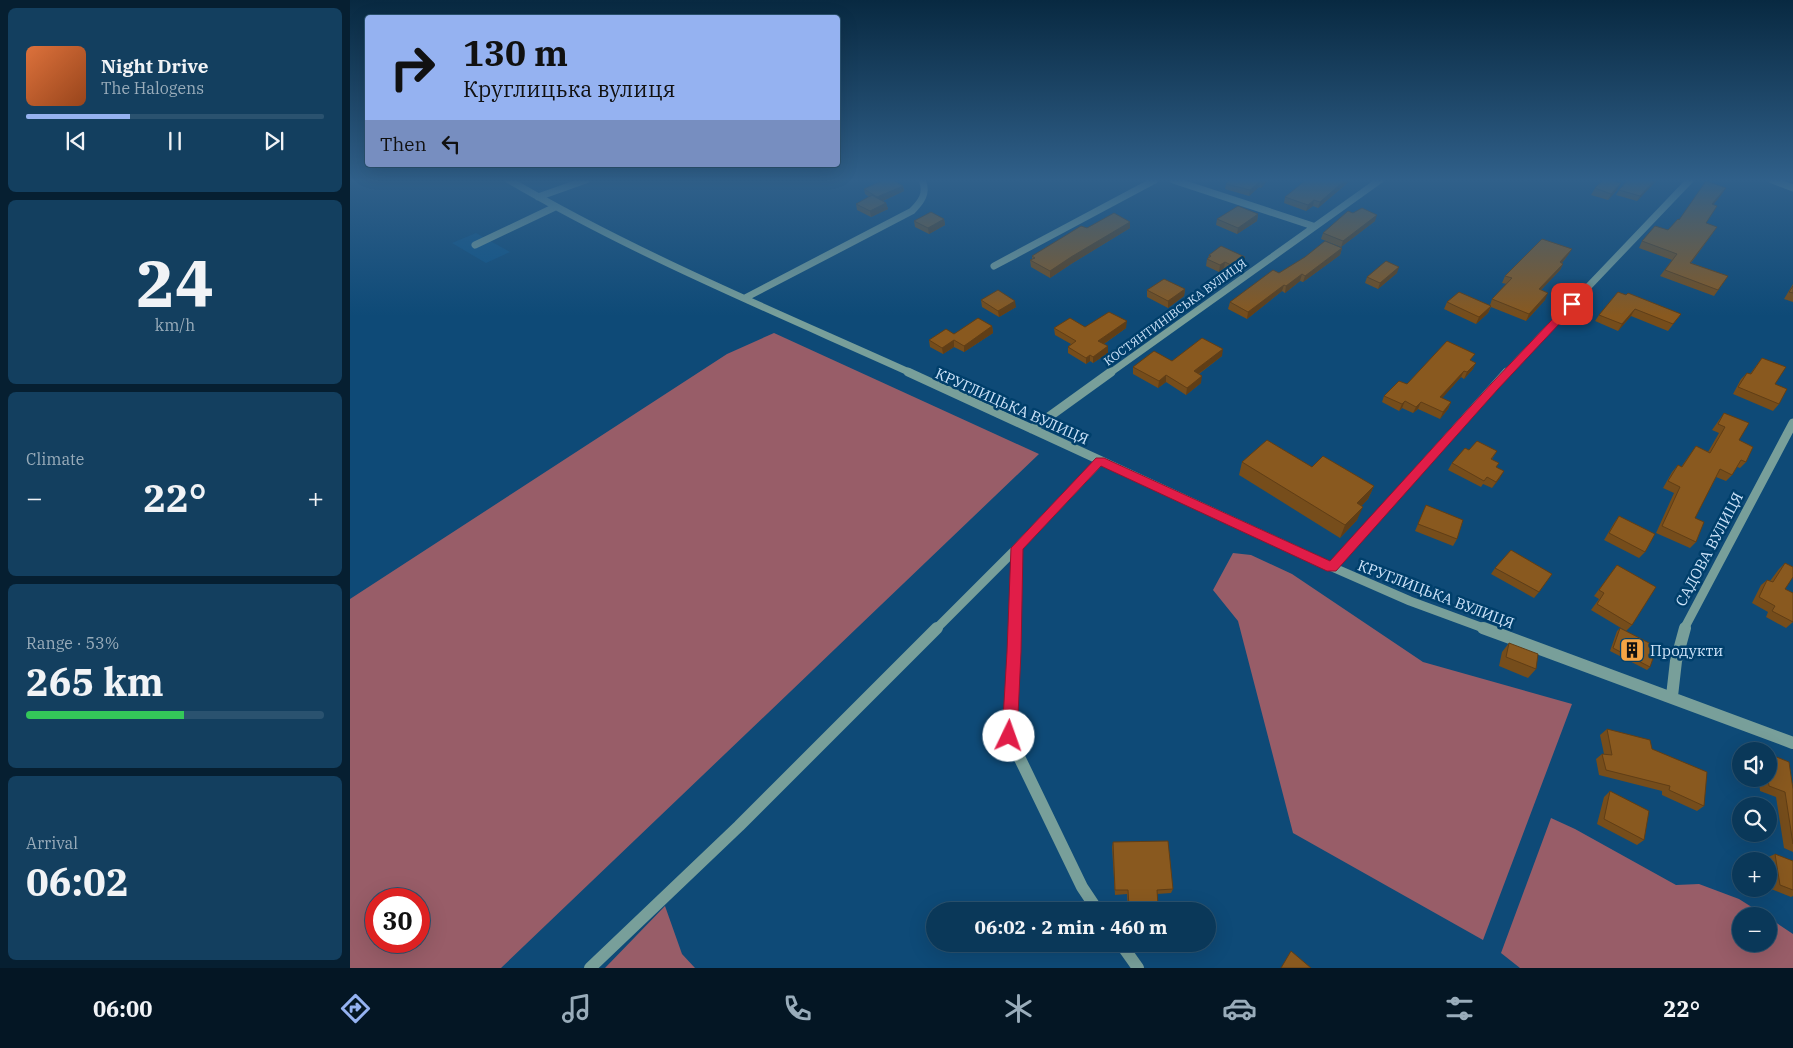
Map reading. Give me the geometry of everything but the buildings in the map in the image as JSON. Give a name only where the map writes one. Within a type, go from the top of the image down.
[{"type":"street","points":[[475,245],[517,225]]},
{"type":"street","name":"КРУГЛИЦЬКА ВУЛИЦЯ","points":[[593,225],[894,368],[1032,429],[1332,568],[1410,601],[1672,696],[1793,743]]},
{"type":"street","points":[[745,298],[883,225]]},
{"type":"street","points":[[994,266],[1070,225]]},
{"type":"street","points":[[1332,568],[1494,386],[1647,225]]},
{"type":"street","name":"КОСТЯНТИНІВСЬКА ВУЛИЦЯ","points":[[1032,429],[1313,226]]},
{"type":"street","name":"САДОВА ВУЛИЦЯ","points":[[1672,696],[1676,661],[1683,631],[1793,423]]},
{"type":"street","points":[[590,968],[739,826],[1017,548],[1100,461]]},
{"type":"street","points":[[1017,548],[1009,736],[1082,887],[1092,902]]},
{"type":"street","points":[[1127,952],[1138,968]]},
{"type":"shaded area","points":[[476,233],[510,252],[486,263],[452,243]]},
{"type":"shaded area","points":[[774,333],[1039,454],[501,968],[350,968],[350,599],[727,354]]},
{"type":"shaded area","points":[[1233,553],[1251,555],[1292,574],[1423,662],[1572,704],[1483,940],[1293,833],[1238,621],[1213,590]]},
{"type":"shaded area","points":[[1551,818],[1575,829],[1676,885],[1699,884],[1739,899],[1752,907],[1732,907],[1732,952],[1777,952],[1777,923],[1793,934],[1793,968],[1520,968],[1501,953]]},
{"type":"shaded area","points":[[665,906],[682,954],[695,968],[605,968]]},
{"type":"place","name":"Продукти","points":[[1632,650]]},
{"type":"route","points":[[1009,736],[1017,548],[1100,461],[1332,568],[1494,386],[1572,304]]}]
